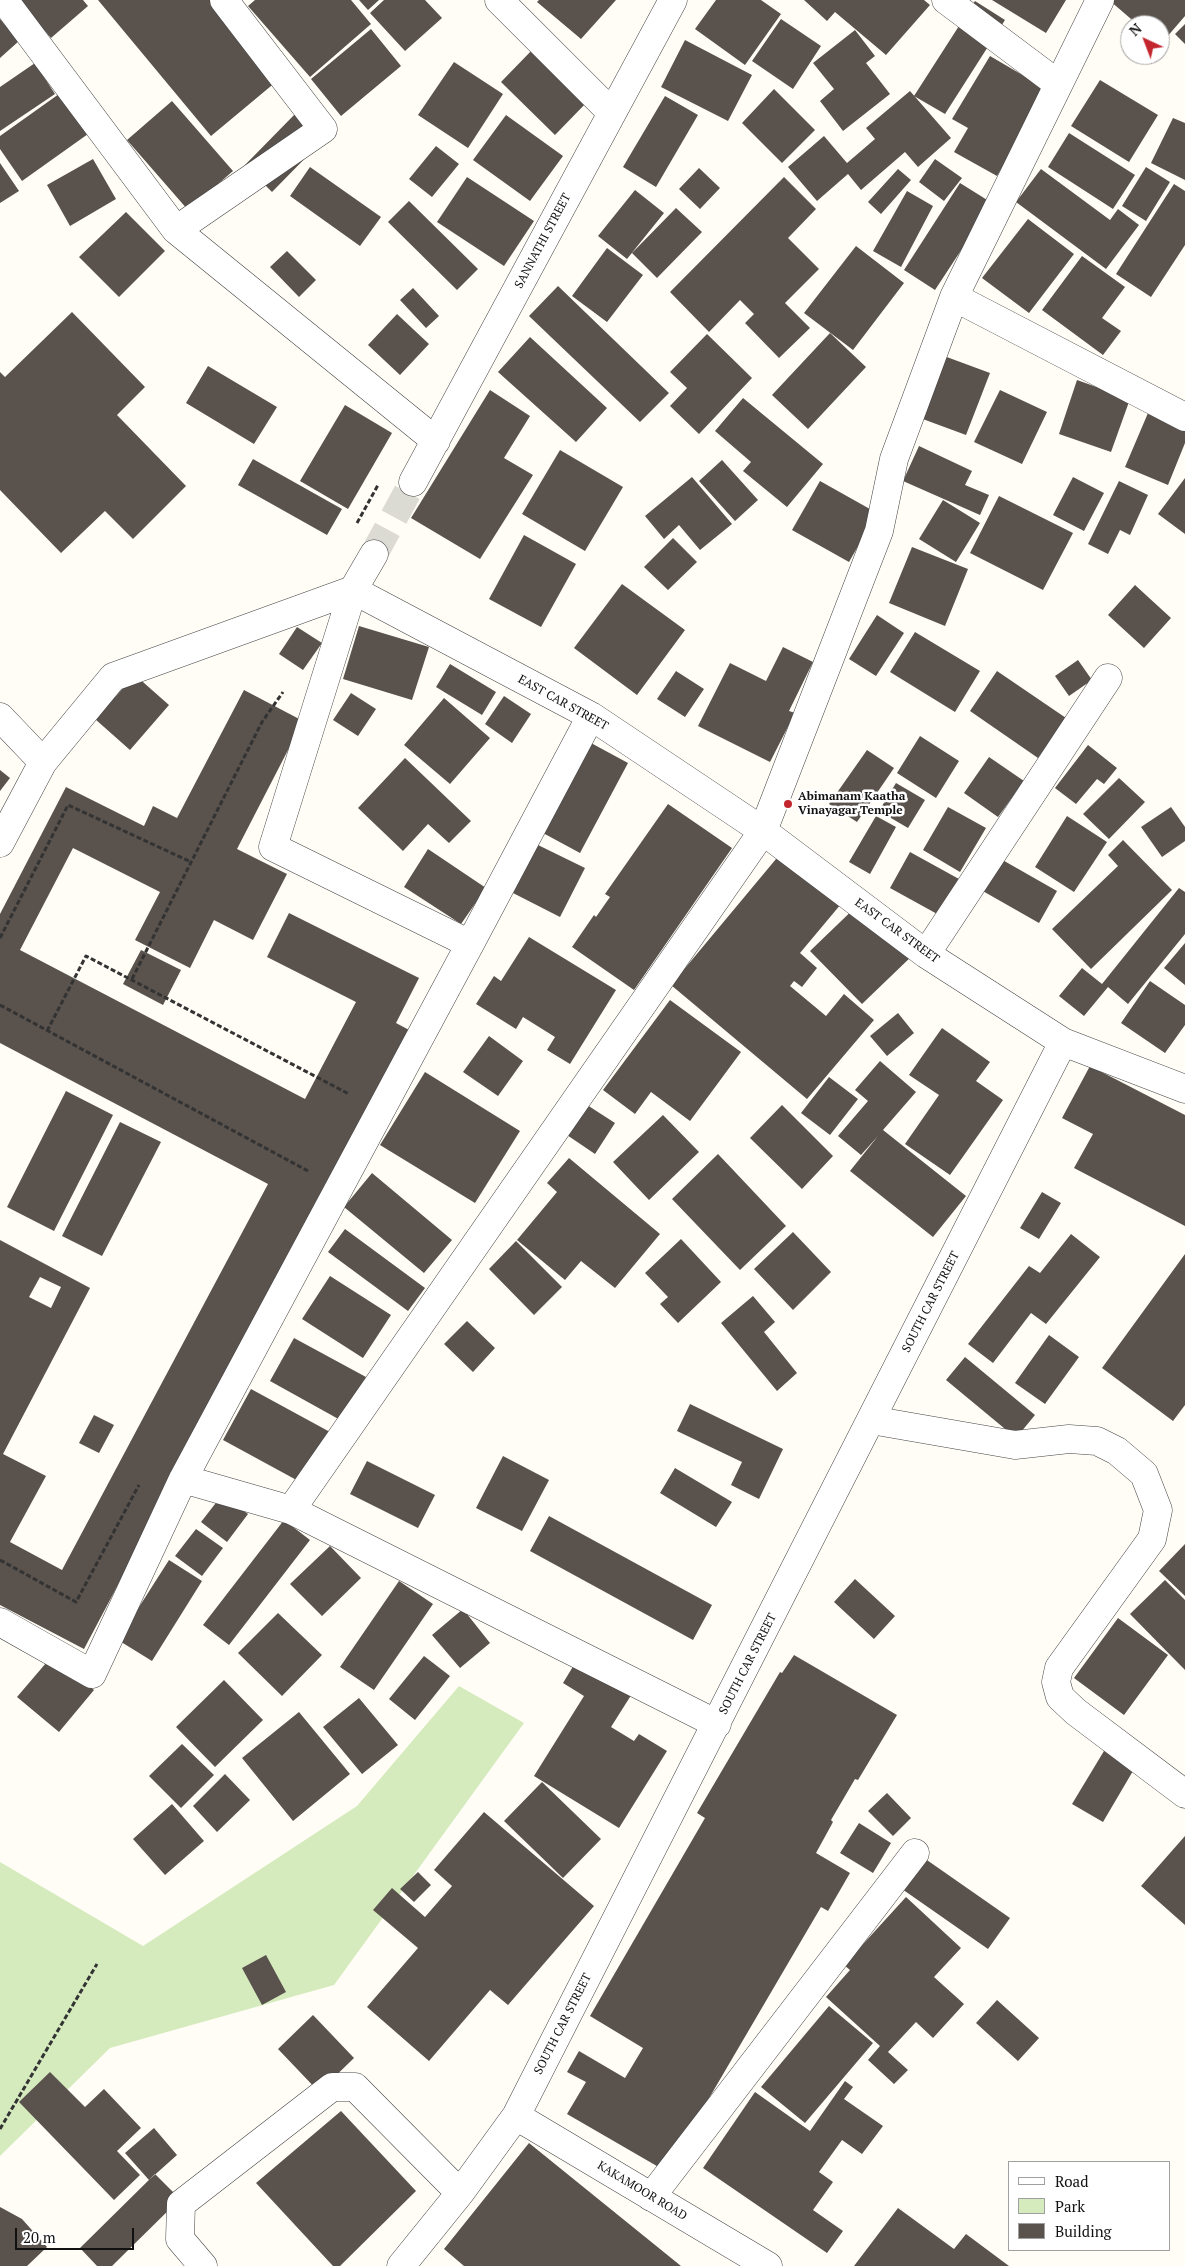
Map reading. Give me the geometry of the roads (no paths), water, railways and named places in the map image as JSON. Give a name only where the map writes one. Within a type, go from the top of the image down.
[{"type":"street","points":[[4,0],[176,230],[436,441]]},
{"type":"street","points":[[176,230],[323,129],[224,0]]},
{"type":"street","points":[[499,0],[612,113]]},
{"type":"street","name":"SANNATHI STREET","points":[[413,482],[673,0]]},
{"type":"street","points":[[946,0],[1058,84]]},
{"type":"street","points":[[291,1510],[763,831],[878,530],[894,459],[954,297],[1100,0]]},
{"type":"street","points":[[954,297],[1185,417]]},
{"type":"street","points":[[374,554],[353,590],[273,847],[470,944]]},
{"type":"street","points":[[0,843],[43,762],[112,677],[353,590]]},
{"type":"street","name":"EAST CAR STREET","points":[[353,590],[591,716],[763,831],[926,954],[1063,1042],[1185,1089]]},
{"type":"street","points":[[926,954],[1108,678]]},
{"type":"street","points":[[0,1622],[92,1674],[183,1479],[591,716]]},
{"type":"street","points":[[0,717],[43,762]]},
{"type":"street","name":"SOUTH CAR STREET","points":[[401,2266],[460,2193],[516,2116],[1063,1042]]},
{"type":"street","points":[[871,1420],[1015,1444],[1069,1439],[1097,1441],[1118,1451],[1144,1474],[1158,1510],[1152,1539],[1107,1604],[1059,1668],[1056,1682],[1060,1698],[1076,1712],[1185,1794]]},
{"type":"street","points":[[183,1479],[291,1510],[717,1724]]},
{"type":"street","points":[[651,2197],[915,1854]]},
{"type":"street","points":[[203,2266],[180,2238],[181,2204],[332,2086],[355,2087],[460,2193]]},
{"type":"street","name":"KAKAMOOR ROAD","points":[[516,2116],[768,2266]]},
{"type":"tunnel","points":[[374,554],[413,482]]},
{"type":"place","name":"Abimanam Kaatha Vinayagar Temple","points":[[788,804]]}]
